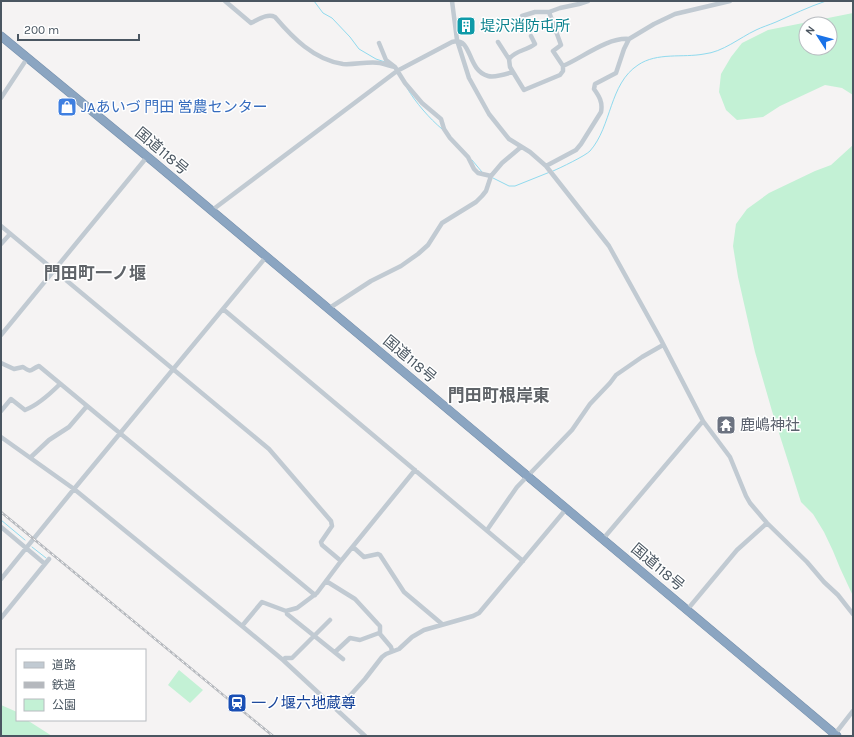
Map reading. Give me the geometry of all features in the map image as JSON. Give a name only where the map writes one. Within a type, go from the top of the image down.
[{"type":"highway","name":"国道118号","points":[[1,36],[148,157],[836,735]]},
{"type":"street","points":[[225,1],[251,23],[266,16],[271,15],[275,17],[301,45],[320,56],[342,64],[380,63],[396,69]]},
{"type":"street","points":[[452,1],[457,40],[469,78],[489,114],[509,139],[530,152],[546,166],[609,246],[703,421],[730,457],[750,503],[767,523],[807,562],[824,582],[838,594],[853,614]]},
{"type":"street","points":[[522,16],[535,12],[549,12],[588,1]]},
{"type":"street","points":[[546,166],[576,150],[586,137],[601,112],[602,107],[601,100],[594,86],[595,84],[616,73],[624,48],[629,39],[654,24],[675,14],[730,1]]},
{"type":"street","points":[[498,42],[509,59],[510,67],[524,90],[560,74],[563,71],[563,66],[553,51],[561,45],[549,12]]},
{"type":"street","points":[[509,59],[516,52],[530,48],[535,44],[531,36]]},
{"type":"street","points":[[563,66],[609,43],[623,38],[629,39]]},
{"type":"street","points":[[211,211],[396,69],[457,40],[461,41],[465,45],[475,66],[487,76],[513,72]]},
{"type":"street","points":[[379,43],[386,60],[396,69],[405,83],[422,103],[441,120],[444,129],[450,138],[468,157],[474,169],[478,173],[491,176]]},
{"type":"street","points":[[1,98],[28,57]]},
{"type":"street","points":[[328,308],[371,281],[401,266],[418,254],[428,245],[442,223],[476,202],[482,196],[486,191],[491,176],[502,163],[521,147]]},
{"type":"street","points":[[1,333],[148,157]]},
{"type":"street","points":[[1,226],[270,449],[331,521],[332,526],[322,540],[322,545],[341,561]]},
{"type":"street","points":[[1,244],[10,234]]},
{"type":"street","points":[[1,578],[266,257]]},
{"type":"street","points":[[223,309],[523,560]]},
{"type":"street","points":[[487,530],[517,487],[572,430],[590,404],[616,375],[663,345]]},
{"type":"street","points":[[1,363],[14,369],[23,367],[29,371],[32,371],[39,366],[315,595]]},
{"type":"street","points":[[1,411],[11,399],[25,410],[30,408],[51,394],[60,384]]},
{"type":"street","points":[[31,457],[49,440],[69,427],[87,406]]},
{"type":"street","points":[[603,539],[703,421]]},
{"type":"street","points":[[1,436],[74,489],[242,626],[283,660],[365,736]]},
{"type":"street","points":[[242,626],[262,602],[287,611],[297,608],[315,595],[415,470]]},
{"type":"street","points":[[337,710],[366,679],[382,657],[399,649],[417,633],[442,624],[475,616],[479,613],[567,508]]},
{"type":"street","points":[[687,610],[736,550],[767,523]]},
{"type":"street","points":[[1,527],[45,564]]},
{"type":"street","points":[[353,547],[364,557],[378,554],[380,555],[404,592],[442,624]]},
{"type":"street","points":[[1,618],[49,559]]},
{"type":"street","points":[[326,581],[348,595],[380,626],[379,633],[391,647],[392,651]]},
{"type":"street","points":[[287,611],[287,614],[343,659]]},
{"type":"street","points":[[283,660],[285,658],[292,658],[330,620]]},
{"type":"street","points":[[335,652],[350,638],[360,640],[379,633]]},
{"type":"street","points":[[836,735],[853,711]]},
{"type":"green space","points":[[853,13],[853,95],[842,88],[825,85],[780,106],[763,117],[737,120],[726,110],[719,92],[721,74],[731,57],[742,43],[768,30],[798,24],[798,56],[838,56],[838,16]]},
{"type":"green space","points":[[853,145],[853,596],[824,532],[813,514],[801,502],[755,352],[738,277],[733,246],[736,224],[747,209],[769,193],[831,165]]},
{"type":"green space","points":[[179,670],[203,690],[190,703],[168,685]]},
{"type":"green space","points":[[1,705],[16,712],[16,721],[29,721],[52,736],[1,736]]},
{"type":"waterway","points":[[314,1],[323,13],[332,18],[359,49],[376,59],[385,62]]},
{"type":"waterway","points":[[553,171],[578,159],[590,151],[603,130],[621,83],[638,65],[653,58],[696,55],[718,51],[758,29],[826,1]]},
{"type":"waterway","points":[[407,88],[423,110],[442,129]]},
{"type":"waterway","points":[[472,160],[482,172]]},
{"type":"waterway","points":[[493,178],[509,186],[515,186],[550,172]]},
{"type":"waterway","points":[[1,520],[25,540]]},
{"type":"waterway","points":[[32,547],[46,558]]},
{"type":"railway","points":[[1,512],[273,736]]},
{"type":"place","name":"堤沢消防屯所","points":[[466,26]]},
{"type":"place","name":"JAあいづ 門田 営農センター","points":[[67,107]]},
{"type":"place","name":"鹿嶋神社","points":[[726,425]]},
{"type":"place","name":"一ノ堰六地蔵尊","points":[[237,703]]},
{"type":"district","name":"門田町一ノ堰","points":[[95,273]]},
{"type":"district","name":"門田町根岸東","points":[[499,395]]}]
